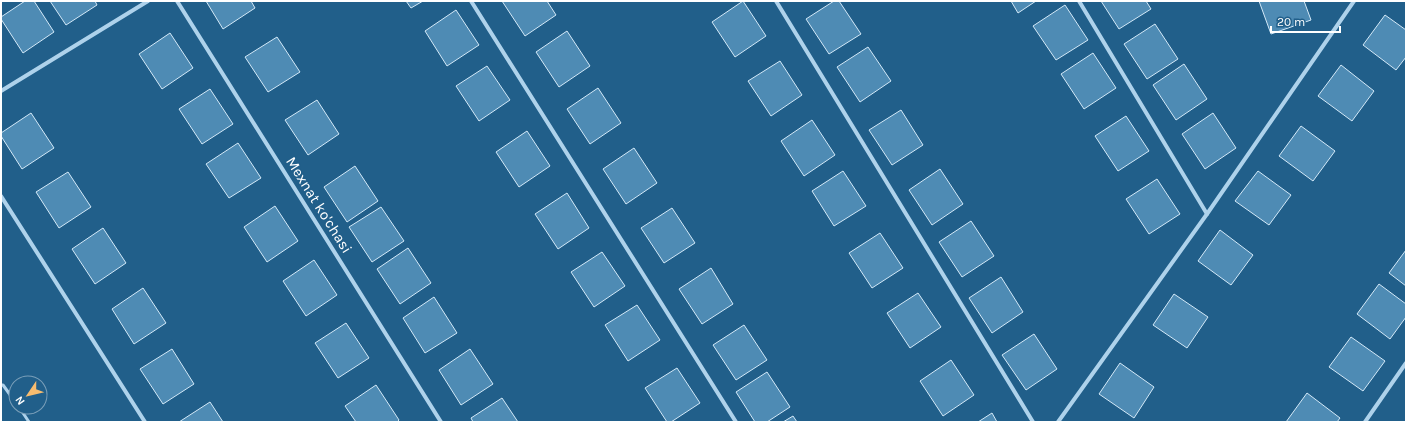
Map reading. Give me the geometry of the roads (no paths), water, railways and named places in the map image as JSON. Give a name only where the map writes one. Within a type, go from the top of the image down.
[{"type":"street","points":[[1,91],[148,1]]},
{"type":"street","name":"Mexnat ko'chasi","points":[[177,1],[441,422]]},
{"type":"street","points":[[470,1],[736,422]]},
{"type":"street","points":[[776,1],[1033,422]]},
{"type":"street","points":[[1079,1],[1207,214]]},
{"type":"street","points":[[1058,422],[1207,214],[1354,1]]},
{"type":"street","points":[[1,196],[145,422]]},
{"type":"street","points":[[1365,422],[1406,363]]}]
